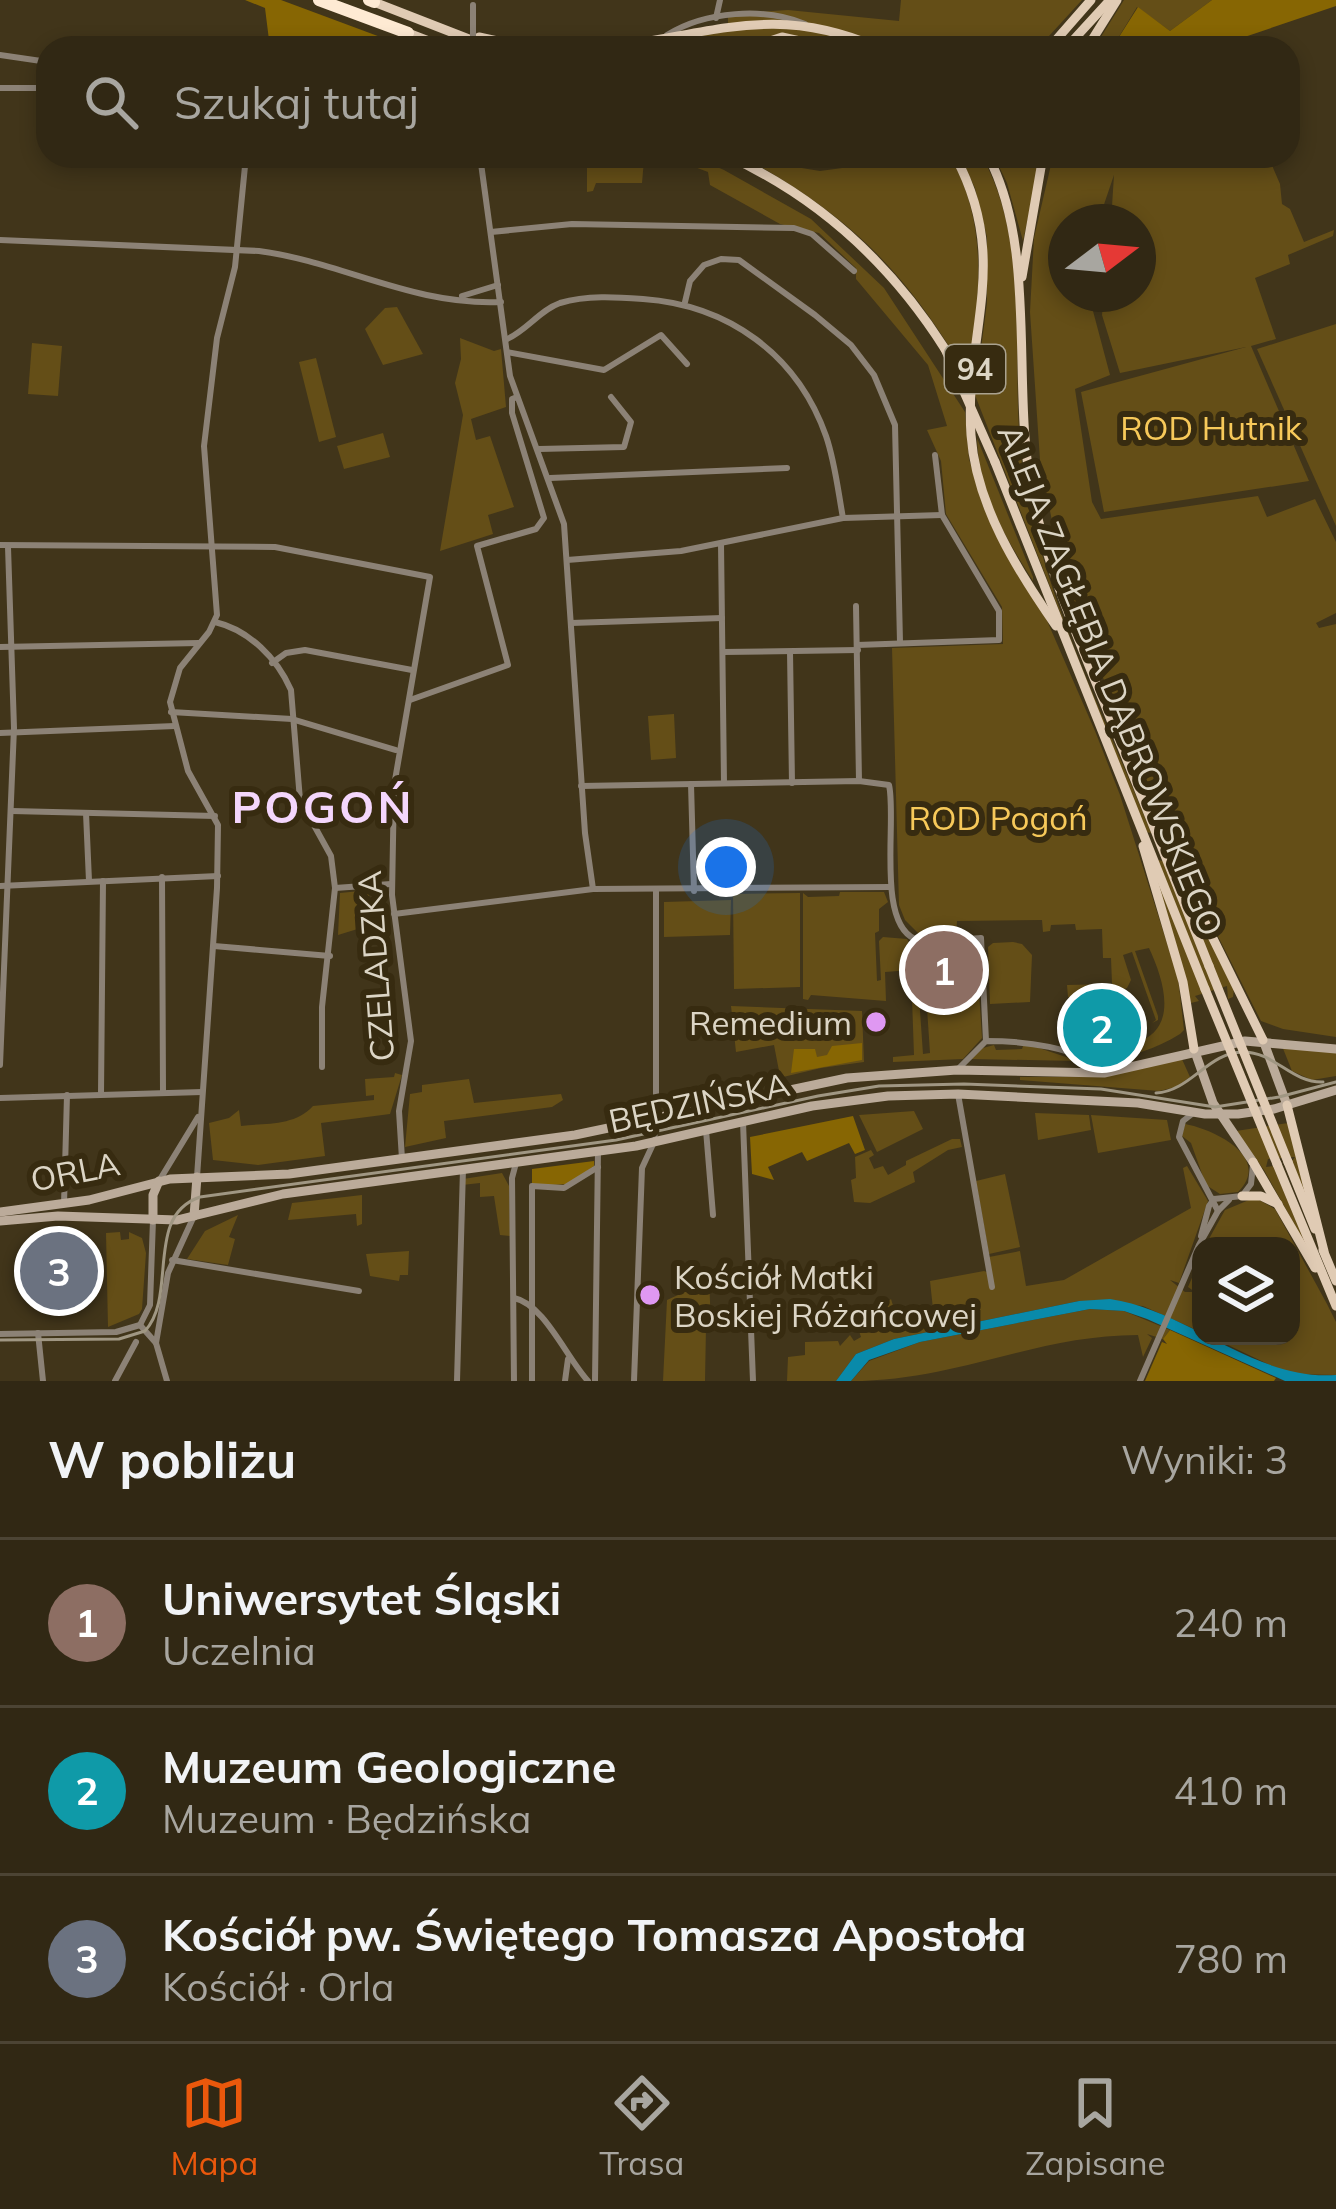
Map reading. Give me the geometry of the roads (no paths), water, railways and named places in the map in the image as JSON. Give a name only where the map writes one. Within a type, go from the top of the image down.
[{"type":"highway","points":[[319,0],[408,33]]},
{"type":"main road","points":[[1060,36],[1091,0]]},
{"type":"main road","points":[[1078,36],[1113,0]]},
{"type":"main road","points":[[1094,36],[1113,0]]},
{"type":"main road","points":[[371,1],[464,36]]},
{"type":"main road","points":[[670,36],[754,22],[808,25],[842,36]]},
{"type":"main road","points":[[445,28],[479,36]]},
{"type":"main road","points":[[408,33],[416,36]]},
{"type":"main road","name":"ALEJA ZAGŁĘBIA DĄBROWSKIEGO","points":[[751,168],[808,201],[857,240],[913,302],[945,349],[1209,966],[1336,1306]]},
{"type":"main road","name":"94","points":[[960,168],[973,197],[985,270],[971,402],[977,474],[990,514],[1011,554],[1066,640]]},
{"type":"main road","name":"ALEJA ZAGŁĘBIA DĄBROWSKIEGO","points":[[993,168],[1012,225],[1024,442],[1037,518],[1205,989],[1336,1281]]},
{"type":"main road","name":"94","points":[[1018,312],[1041,168]]},
{"type":"main road","points":[[1138,804],[1263,1040]]},
{"type":"main road","points":[[1138,804],[1183,982],[1194,1049]]},
{"type":"main road","points":[[1287,1105],[1324,1251]]},
{"type":"main road","points":[[1253,1162],[1330,1293]]},
{"type":"main road","points":[[1242,1196],[1261,1196],[1278,1204]]},
{"type":"street","points":[[716,18],[719,0]]},
{"type":"street","points":[[473,2],[473,36]]},
{"type":"street","points":[[666,36],[716,18],[760,14],[808,25]]},
{"type":"street","points":[[0,55],[36,60]]},
{"type":"street","points":[[0,88],[36,88]]},
{"type":"street","points":[[157,1348],[172,1261],[194,1216],[218,876],[215,816],[190,777],[171,712],[174,680],[215,622],[204,446],[213,360],[237,249],[245,168]]},
{"type":"street","points":[[482,168],[517,397],[562,513],[593,890]]},
{"type":"street","points":[[491,232],[572,224],[794,227],[812,234],[854,271]]},
{"type":"street","points":[[0,240],[237,249],[297,257],[408,292],[501,302]]},
{"type":"street","points":[[686,302],[690,281],[704,266],[721,259],[740,260],[793,296],[850,345],[874,375],[893,415],[900,642]]},
{"type":"street","points":[[458,297],[498,285]]},
{"type":"street","points":[[506,339],[550,307],[575,299],[686,302],[711,312],[765,346],[798,382],[826,436],[843,518]]},
{"type":"street","points":[[507,352],[604,370],[661,335],[687,364]]},
{"type":"street","points":[[410,700],[508,665],[477,546],[543,523],[512,413],[512,399],[517,397]]},
{"type":"street","points":[[539,449],[624,447],[631,422],[611,397]]},
{"type":"street","points":[[723,652],[999,640],[999,611],[942,515],[934,455]]},
{"type":"street","points":[[550,478],[787,468]]},
{"type":"street","points":[[567,560],[681,551],[843,518],[942,515]]},
{"type":"street","points":[[721,544],[724,783]]},
{"type":"street","points":[[0,1064],[3,886],[14,733],[4,546],[281,548],[430,577],[412,670],[305,650],[286,653],[272,663]]},
{"type":"street","points":[[856,606],[859,782]]},
{"type":"street","points":[[571,623],[722,618]]},
{"type":"street","points":[[215,622],[246,633],[291,690],[300,800],[331,856],[335,888],[322,1007],[322,1067]]},
{"type":"street","points":[[0,647],[200,643]]},
{"type":"street","points":[[790,652],[792,783]]},
{"type":"street","name":"CZELADZKA","points":[[402,1159],[399,1111],[411,1041],[391,884],[398,751],[412,670]]},
{"type":"street","points":[[171,712],[292,719],[398,751]]},
{"type":"street","points":[[0,734],[175,726]]},
{"type":"street","points":[[691,784],[694,890]]},
{"type":"street","points":[[581,785],[889,785],[891,887],[901,921],[912,938],[981,938],[986,1041]]},
{"type":"street","points":[[12,811],[215,816]]},
{"type":"street","points":[[86,813],[89,882]]},
{"type":"street","points":[[3,886],[218,876]]},
{"type":"street","points":[[163,878],[163,1091]]},
{"type":"street","points":[[101,1094],[103,881]]},
{"type":"street","points":[[335,888],[391,884]]},
{"type":"street","points":[[394,914],[593,890],[891,887]]},
{"type":"street","points":[[634,1381],[642,1168],[654,1142],[656,1118],[656,891]]},
{"type":"street","points":[[213,946],[330,956]]},
{"type":"street","points":[[958,1070],[986,1041],[1022,1040],[1104,1072]]},
{"type":"street","points":[[1263,1040],[1287,1105]]},
{"type":"street","name":"BĘDZIŃSKA","points":[[197,1177],[266,1177],[575,1135],[847,1078],[958,1070],[1104,1072],[1194,1049],[1263,1040],[1336,1049]]},
{"type":"street","points":[[1194,1049],[1206,1088],[1253,1162],[1251,1184],[1242,1196],[1214,1199]]},
{"type":"street","name":"BĘDZIŃSKA","points":[[194,1216],[283,1194],[654,1142],[857,1100],[958,1094],[1138,1103],[1220,1114],[1253,1113],[1336,1090]]},
{"type":"street","points":[[0,1097],[202,1092]]},
{"type":"street","points":[[958,1094],[992,1287]]},
{"type":"street","points":[[64,1204],[67,1095]]},
{"type":"street","points":[[1195,1112],[1183,1121],[1179,1137],[1218,1210]]},
{"type":"street","points":[[0,1334],[116,1332],[140,1325],[150,1305],[153,1195],[200,1114]]},
{"type":"street","points":[[743,1122],[753,1381]]},
{"type":"street","points":[[706,1130],[713,1215]]},
{"type":"street","points":[[592,1381],[598,1150]]},
{"type":"street","points":[[514,1381],[512,1178],[517,1161]]},
{"type":"street","points":[[499,1163],[512,1178]]},
{"type":"street","points":[[532,1381],[532,1186],[564,1188],[598,1167]]},
{"type":"street","points":[[458,1381],[463,1168]]},
{"type":"street","name":"ORLA","points":[[0,1216],[197,1177]]},
{"type":"street","points":[[1201,1237],[1214,1199]]},
{"type":"street","points":[[1203,1237],[1229,1200]]},
{"type":"street","name":"ORLA","points":[[0,1216],[153,1220],[194,1216]]},
{"type":"street","points":[[172,1261],[359,1291]]},
{"type":"street","points":[[1140,1381],[1192,1262]]},
{"type":"street","points":[[514,1298],[532,1305],[568,1359],[592,1381]]},
{"type":"street","points":[[140,1325],[157,1348],[167,1381]]},
{"type":"street","points":[[38,1333],[43,1381]]},
{"type":"street","points":[[115,1381],[136,1342]]},
{"type":"street","points":[[565,1381],[568,1359]]},
{"type":"water","points":[[1110,1299],[1139,1306],[1192,1329],[1192,1339],[1124,1311],[1090,1309],[920,1342],[869,1360],[851,1381],[836,1381],[856,1354],[894,1339],[1079,1301]]},
{"type":"water","points":[[1205,1345],[1225,1345],[1306,1374],[1336,1375],[1336,1381],[1285,1381]]},
{"type":"tram line","points":[[1156,1093],[1179,1086],[1220,1058],[1243,1052],[1264,1057],[1302,1078],[1323,1082]]},
{"type":"tram line","points":[[0,1340],[119,1339],[145,1331],[160,1298],[172,1221],[200,1197],[616,1140],[879,1086],[1101,1089],[1215,1107],[1336,1082]]},
{"type":"place","name":"Uniwersytet Śląski","points":[[944,970]]},
{"type":"place","name":"Remedium","points":[[876,1022]]},
{"type":"place","name":"Muzeum Geologiczne","points":[[1102,1028]]},
{"type":"place","name":"Kościół pw. Świętego Tomasza Apostoła","points":[[59,1271]]},
{"type":"place","name":"Kościół Matki Boskiej Różańcowej","points":[[650,1295]]},
{"type":"district","name":"POGOŃ","points":[[323,806]]},
{"type":"park label","name":"ROD Hutnik","points":[[1211,427]]},
{"type":"park label","name":"ROD Pogoń","points":[[998,817]]}]
